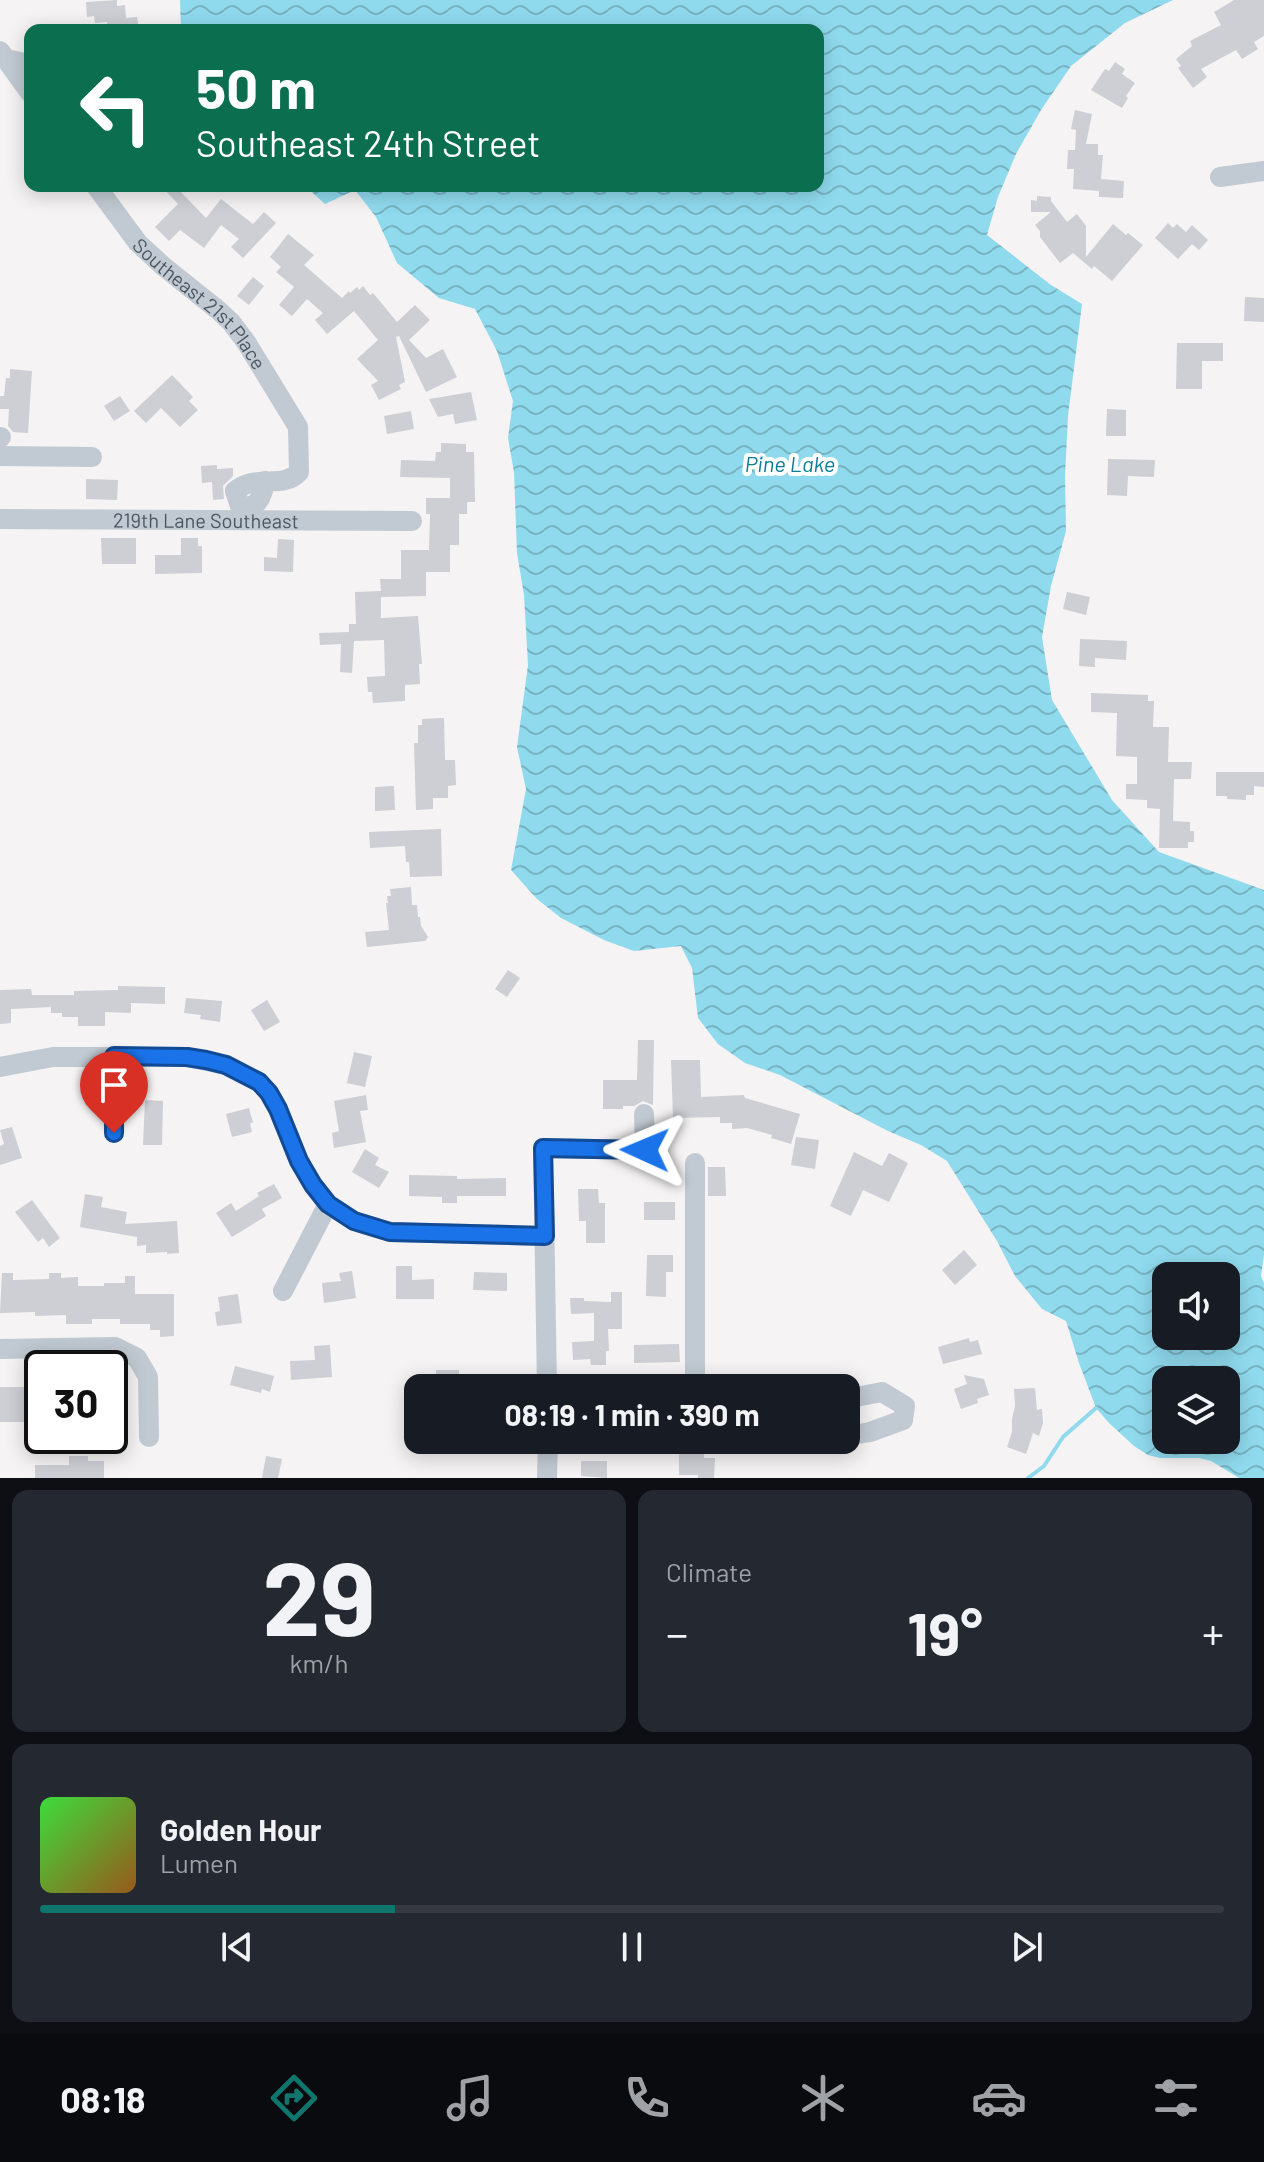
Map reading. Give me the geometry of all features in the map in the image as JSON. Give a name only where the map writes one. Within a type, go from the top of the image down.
[{"type":"street","points":[[16,57],[24,78]]},
{"type":"street","points":[[1220,177],[1264,171]]},
{"type":"street","name":"Southeast 21st Place","points":[[100,192],[138,243],[231,322],[298,427],[299,472],[285,481],[265,481]]},
{"type":"street","points":[[0,456],[92,457]]},
{"type":"street","name":"219th Lane Southeast","points":[[0,519],[412,521]]},
{"type":"street","points":[[0,1067],[53,1057],[114,1056],[187,1057],[226,1065],[259,1082],[269,1093],[313,1185],[328,1204],[354,1221],[390,1232],[545,1236]]},
{"type":"street","points":[[114,1056],[114,1133]]},
{"type":"street","points":[[547,1374],[543,1148],[645,1150],[644,1114]]},
{"type":"street","points":[[695,1163],[695,1374]]},
{"type":"street","points":[[283,1291],[328,1204]]},
{"type":"street","points":[[0,1349],[115,1347],[137,1358],[148,1377],[149,1437]]},
{"type":"street","points":[[860,1396],[882,1392],[905,1406],[903,1420],[860,1434]]},
{"type":"street","points":[[547,1478],[548,1454]]},
{"type":"water","name":"Pine Lake","points":[[180,0],[1173,0],[1125,23],[1071,66],[1016,154],[998,197],[987,235],[1051,285],[1082,304],[1068,416],[1066,531],[1051,586],[1042,637],[1052,700],[1112,800],[1159,852],[1264,890],[1264,1255],[1261,1276],[1264,1283],[1264,1478],[1239,1478],[1211,1461],[1160,1458],[1134,1446],[1096,1408],[1066,1321],[1042,1309],[1015,1276],[947,1161],[780,1075],[745,1063],[718,1044],[698,1018],[692,968],[681,946],[634,951],[604,940],[561,918],[537,899],[511,870],[526,789],[517,747],[528,665],[524,595],[517,553],[514,472],[508,438],[513,401],[497,351],[475,309],[439,298],[397,263],[376,217],[357,192],[824,192],[824,24],[181,24]]},
{"type":"water","name":"Pine Lake","points":[[312,192],[351,192],[325,204]]},
{"type":"building","points":[[117,0],[117,6],[125,5],[126,18],[137,17],[138,24],[95,23],[94,16],[87,17],[86,2]]},
{"type":"building","points":[[1234,0],[1264,0],[1264,36],[1254,42],[1258,49],[1242,59],[1236,50],[1201,69],[1207,77],[1193,88],[1178,68],[1181,66],[1176,59],[1192,46],[1190,41],[1221,25],[1214,12]]},
{"type":"building","points":[[1115,62],[1125,69],[1122,74],[1135,83],[1122,108],[1091,90],[1105,69],[1109,71]]},
{"type":"building","points":[[1075,110],[1092,114],[1086,144],[1098,144],[1098,155],[1103,155],[1101,179],[1124,181],[1123,198],[1099,197],[1099,191],[1073,189],[1074,169],[1067,169],[1068,150],[1075,150],[1076,130],[1071,129]]},
{"type":"building","points":[[167,192],[181,192],[206,218],[221,199],[253,224],[264,212],[276,223],[243,258],[231,247],[239,239],[221,225],[204,248],[180,230],[169,241],[155,227],[178,204]]},
{"type":"building","points":[[1037,196],[1051,197],[1067,222],[1077,214],[1086,226],[1086,257],[1113,224],[1143,245],[1112,281],[1073,253],[1060,263],[1040,237],[1035,225],[1051,212],[1031,212],[1031,200],[1037,201]]},
{"type":"building","points":[[1168,223],[1173,228],[1177,224],[1186,232],[1192,225],[1208,240],[1199,250],[1192,244],[1178,259],[1155,238]]},
{"type":"building","points":[[288,234],[314,255],[304,265],[342,298],[349,291],[357,287],[359,290],[363,286],[370,295],[373,293],[397,322],[415,305],[430,320],[409,340],[426,358],[443,349],[457,377],[426,392],[399,336],[396,337],[405,382],[399,385],[401,389],[379,400],[371,385],[378,381],[357,359],[378,340],[354,311],[327,334],[315,320],[323,313],[307,299],[292,316],[279,305],[294,287],[276,272],[281,267],[270,257]]},
{"type":"building","points":[[253,277],[264,286],[249,305],[237,296]]},
{"type":"building","points":[[1245,297],[1264,298],[1264,322],[1244,321]]},
{"type":"building","points":[[1177,343],[1223,343],[1223,361],[1202,361],[1202,389],[1176,389]]},
{"type":"building","points":[[10,369],[32,371],[28,433],[13,432],[8,426],[9,409],[0,409],[0,396],[4,396]]},
{"type":"building","points":[[172,375],[193,397],[189,401],[198,410],[180,427],[161,408],[146,423],[134,411]]},
{"type":"building","points":[[471,392],[477,420],[455,424],[453,414],[438,417],[429,399]]},
{"type":"building","points":[[120,396],[130,411],[114,421],[104,406]]},
{"type":"building","points":[[1107,409],[1126,410],[1126,436],[1106,436]]},
{"type":"building","points":[[411,411],[414,429],[387,434],[384,416]]},
{"type":"building","points":[[441,443],[466,444],[466,452],[474,452],[475,502],[467,502],[467,514],[459,514],[459,545],[450,545],[450,572],[426,572],[426,596],[381,597],[381,618],[418,616],[422,664],[419,664],[420,684],[405,685],[405,701],[373,703],[367,677],[385,676],[384,640],[354,641],[352,673],[340,672],[341,644],[320,645],[319,633],[349,632],[349,624],[356,624],[355,592],[381,591],[380,579],[401,579],[401,550],[429,550],[430,514],[426,514],[426,498],[450,498],[450,478],[400,477],[401,460],[435,461],[436,452],[441,452]]},
{"type":"building","points":[[1108,459],[1155,460],[1154,477],[1128,476],[1127,496],[1107,495]]},
{"type":"building","points":[[217,465],[217,469],[233,468],[233,476],[223,486],[224,499],[213,500],[212,482],[202,483],[201,466]]},
{"type":"building","points":[[86,479],[118,480],[117,500],[86,499]]},
{"type":"building","points":[[101,538],[136,538],[136,564],[102,564]]},
{"type":"building","points":[[181,538],[198,538],[198,546],[202,546],[202,573],[155,574],[155,555],[181,555]]},
{"type":"building","points":[[278,539],[294,540],[293,572],[264,571],[264,557],[277,558]]},
{"type":"building","points":[[1067,592],[1090,597],[1086,615],[1063,609]]},
{"type":"building","points":[[1080,639],[1127,641],[1126,660],[1095,658],[1095,667],[1079,666]]},
{"type":"building","points":[[1091,693],[1148,695],[1148,701],[1154,701],[1153,727],[1169,727],[1168,762],[1192,762],[1191,779],[1174,779],[1173,821],[1190,822],[1194,842],[1188,842],[1188,848],[1159,848],[1160,809],[1147,808],[1147,800],[1126,799],[1126,784],[1137,784],[1137,757],[1116,756],[1117,713],[1091,712]]},
{"type":"building","points":[[444,718],[445,760],[455,760],[456,785],[448,786],[448,798],[433,798],[433,809],[416,810],[414,743],[418,743],[418,725],[422,725],[422,719]]},
{"type":"building","points":[[1216,772],[1264,772],[1264,787],[1254,786],[1254,795],[1246,795],[1246,800],[1216,796]]},
{"type":"building","points":[[394,786],[395,810],[375,811],[375,787]]},
{"type":"building","points":[[441,829],[442,876],[410,877],[405,846],[370,848],[369,832]]},
{"type":"building","points":[[411,887],[412,905],[417,905],[421,926],[428,937],[425,941],[367,947],[365,932],[389,930],[386,903],[387,896],[391,896],[390,889]]},
{"type":"building","points":[[508,970],[520,978],[507,997],[495,989]]},
{"type":"building","points":[[118,986],[165,987],[165,1004],[131,1003],[131,1013],[105,1012],[105,1026],[78,1026],[78,1017],[51,1013],[51,1007],[11,1009],[11,1023],[0,1024],[0,990],[31,989],[32,995],[74,995],[74,991],[118,990]]},
{"type":"building","points":[[186,998],[222,1001],[220,1022],[184,1013]]},
{"type":"building","points":[[267,1000],[280,1022],[264,1031],[251,1010]]},
{"type":"building","points":[[638,1040],[654,1040],[653,1105],[643,1101],[634,1106],[623,1106],[623,1109],[603,1109],[603,1080],[637,1080]]},
{"type":"building","points":[[354,1052],[372,1056],[365,1087],[347,1083]]},
{"type":"building","points":[[671,1060],[700,1060],[701,1097],[744,1095],[745,1098],[800,1114],[791,1144],[747,1128],[732,1129],[732,1123],[720,1123],[720,1117],[673,1118]]},
{"type":"building","points":[[366,1095],[368,1110],[360,1111],[366,1142],[334,1148],[332,1133],[339,1131],[334,1101]]},
{"type":"building","points":[[145,1100],[163,1101],[162,1145],[143,1145]]},
{"type":"building","points":[[249,1108],[252,1132],[232,1137],[226,1114]]},
{"type":"building","points":[[12,1127],[22,1158],[0,1165],[0,1146],[4,1144],[0,1130]]},
{"type":"building","points":[[796,1137],[819,1140],[815,1169],[791,1165]]},
{"type":"building","points":[[365,1149],[379,1158],[375,1165],[389,1172],[379,1188],[352,1172]]},
{"type":"building","points":[[854,1152],[882,1166],[889,1153],[908,1163],[889,1202],[863,1190],[851,1216],[830,1206]]},
{"type":"building","points":[[708,1167],[725,1167],[726,1196],[708,1196]]},
{"type":"building","points":[[409,1175],[457,1176],[457,1179],[506,1178],[506,1196],[457,1196],[457,1203],[442,1203],[442,1197],[409,1196]]},
{"type":"building","points":[[274,1184],[282,1198],[262,1209],[266,1216],[232,1237],[216,1213],[231,1203],[236,1211],[259,1196],[257,1193]]},
{"type":"building","points":[[578,1189],[598,1189],[599,1203],[605,1203],[605,1243],[586,1243],[586,1221],[579,1221]]},
{"type":"building","points":[[85,1194],[103,1197],[101,1207],[127,1212],[125,1224],[177,1221],[179,1253],[146,1253],[146,1245],[137,1246],[137,1237],[80,1227]]},
{"type":"building","points":[[32,1200],[60,1238],[49,1247],[43,1238],[38,1242],[15,1212]]},
{"type":"building","points":[[644,1202],[675,1202],[675,1220],[644,1220]]},
{"type":"building","points":[[964,1250],[977,1265],[955,1285],[942,1270]]},
{"type":"building","points":[[647,1255],[673,1255],[673,1272],[666,1272],[666,1297],[646,1296]]},
{"type":"building","points":[[396,1266],[412,1266],[412,1280],[434,1279],[434,1299],[396,1299]]},
{"type":"building","points":[[352,1271],[356,1298],[324,1303],[322,1283],[341,1281],[339,1273]]},
{"type":"building","points":[[474,1272],[507,1273],[507,1291],[473,1290]]},
{"type":"building","points":[[2,1273],[13,1273],[13,1280],[49,1279],[49,1273],[61,1273],[61,1278],[78,1277],[78,1286],[125,1283],[125,1276],[135,1276],[135,1294],[174,1294],[174,1336],[160,1337],[160,1330],[150,1330],[150,1324],[120,1324],[120,1319],[92,1319],[92,1324],[66,1324],[66,1315],[0,1313]]},
{"type":"building","points":[[611,1292],[622,1292],[622,1329],[608,1329],[606,1365],[591,1365],[590,1359],[573,1360],[572,1342],[594,1341],[594,1313],[571,1314],[570,1298],[611,1302]]},
{"type":"building","points":[[238,1294],[242,1323],[217,1326],[215,1312],[220,1311],[218,1297]]},
{"type":"building","points":[[969,1338],[970,1342],[978,1340],[982,1354],[943,1364],[938,1347]]},
{"type":"building","points":[[679,1344],[680,1362],[634,1363],[634,1345]]},
{"type":"building","points":[[330,1345],[332,1377],[291,1380],[290,1361],[315,1360],[314,1346]]},
{"type":"building","points":[[235,1366],[274,1376],[270,1392],[262,1389],[261,1393],[230,1385]]},
{"type":"building","points":[[436,1370],[459,1370],[459,1374],[436,1374]]},
{"type":"building","points":[[964,1375],[984,1379],[989,1395],[961,1409],[954,1389],[967,1384]]},
{"type":"building","points":[[0,1387],[24,1387],[24,1422],[0,1422]]},
{"type":"building","points":[[1035,1388],[1037,1410],[1042,1409],[1043,1423],[1039,1436],[1033,1433],[1026,1454],[1007,1447],[1012,1432],[1014,1389]]},
{"type":"building","points":[[679,1454],[704,1454],[704,1458],[715,1458],[714,1478],[679,1475]]},
{"type":"building","points":[[69,1456],[88,1456],[88,1461],[104,1461],[104,1478],[35,1478],[35,1465],[69,1465]]},
{"type":"building","points":[[266,1456],[282,1459],[278,1478],[262,1478]]},
{"type":"building","points":[[581,1461],[607,1461],[607,1478],[581,1476]]},
{"type":"waterway","points":[[1028,1478],[1044,1466],[1063,1437],[1096,1408]]},
{"type":"route","points":[[114,1133],[114,1056],[187,1057],[226,1065],[259,1082],[269,1093],[299,1161],[328,1204],[354,1221],[390,1232],[545,1236],[543,1148],[645,1150]]}]
